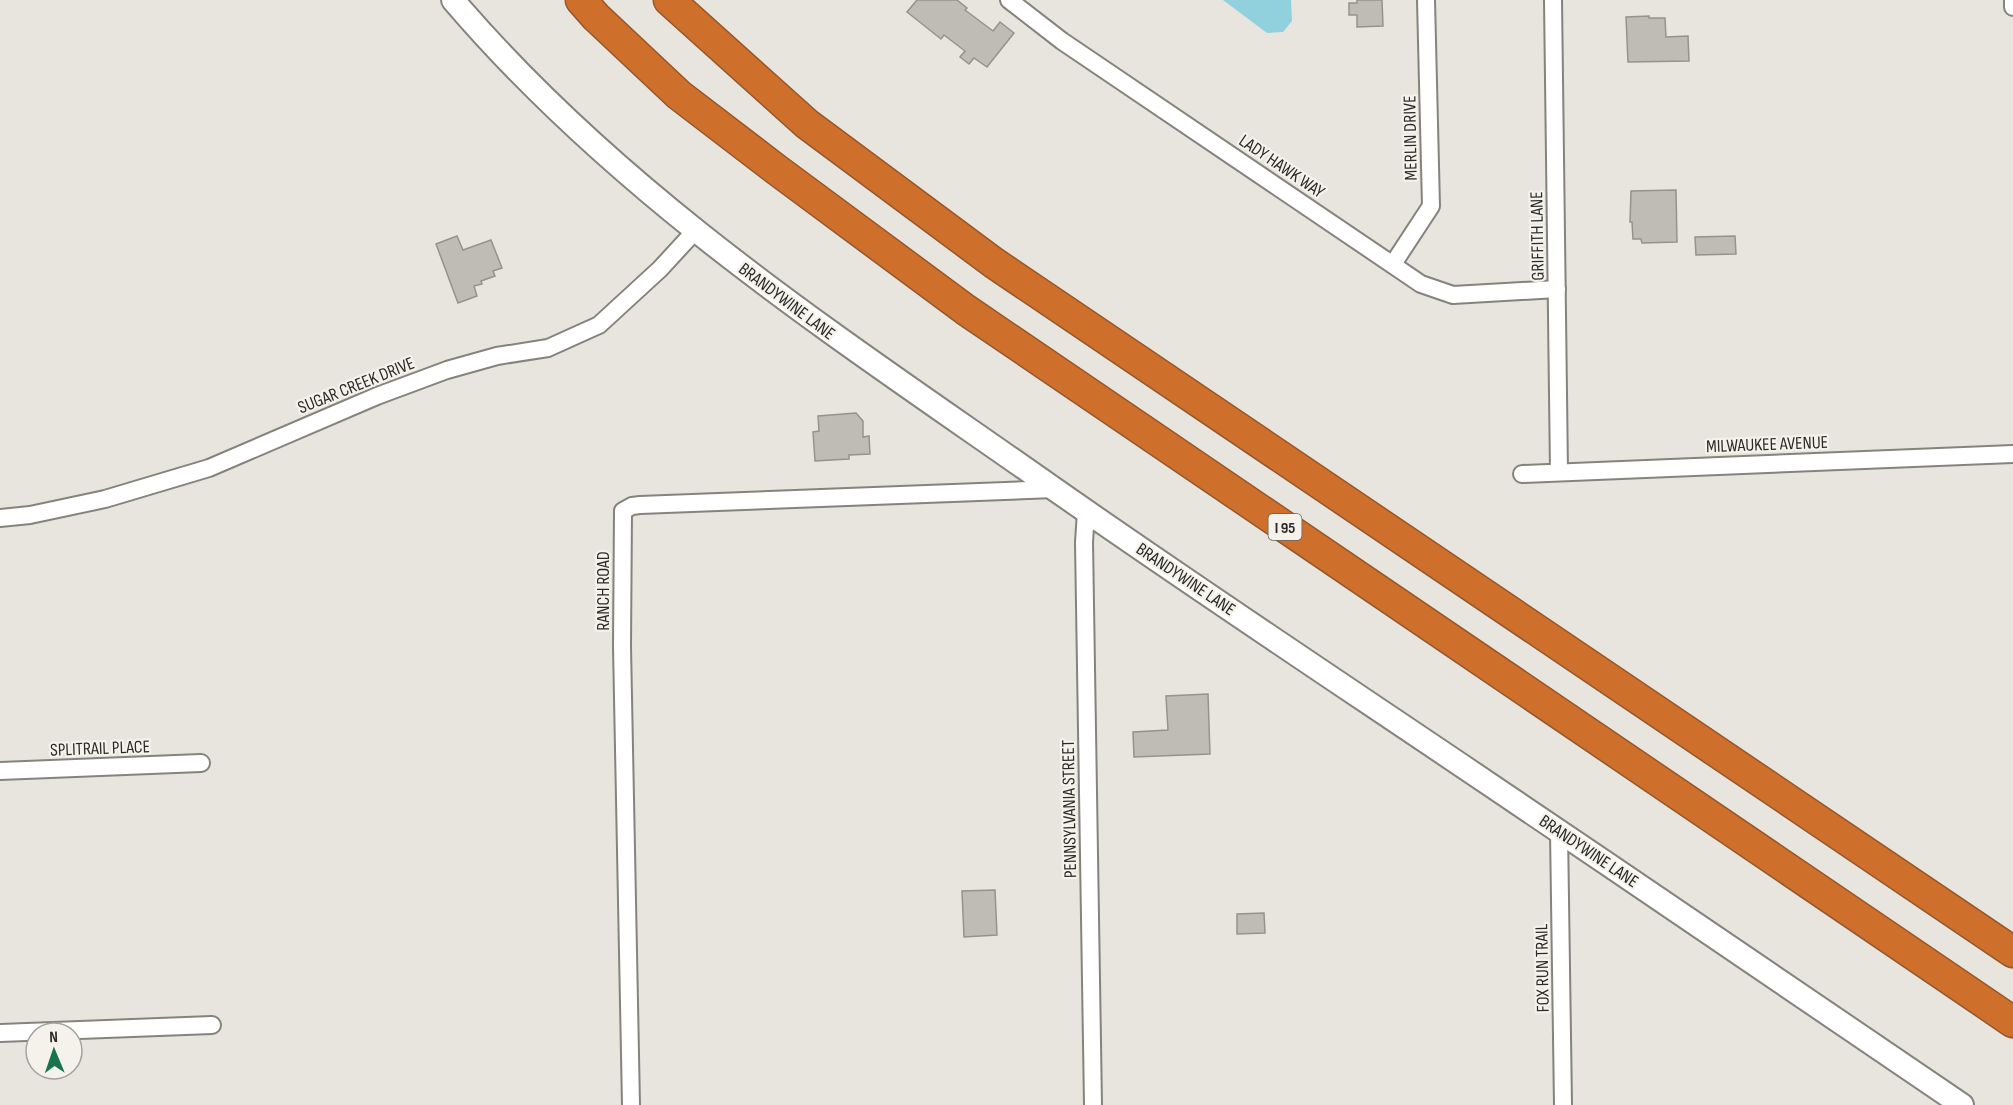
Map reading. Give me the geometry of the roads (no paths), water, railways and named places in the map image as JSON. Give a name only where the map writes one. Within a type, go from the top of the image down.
[{"type":"highway","name":"I 95","points":[[581,0],[679,95],[966,310],[2013,1022]]},
{"type":"highway","points":[[669,0],[807,124],[994,263],[2013,952]]},
{"type":"street","name":"BRANDYWINE LANE","points":[[453,0],[490,44],[599,151],[694,231],[844,343],[1086,512],[1962,1105]]},
{"type":"street","name":"LADY HAWK WAY","points":[[1009,0],[1062,41],[1421,284],[1453,295],[1557,289]]},
{"type":"street","name":"MERLIN DRIVE","points":[[1393,264],[1431,206],[1426,0]]},
{"type":"street","name":"GRIFFITH LANE","points":[[1553,0],[1559,472]]},
{"type":"street","points":[[2013,0],[2013,8]]},
{"type":"street","name":"SUGAR CREEK DRIVE","points":[[0,518],[30,515],[105,499],[209,468],[377,396],[447,370],[496,356],[548,348],[599,325],[660,269],[694,231]]},
{"type":"street","name":"MILWAUKEE AVENUE","points":[[1522,474],[2013,454]]},
{"type":"street","name":"RANCH ROAD","points":[[631,1105],[622,646],[623,511],[640,505],[1054,489]]},
{"type":"street","name":"PENNSYLVANIA STREET","points":[[1086,512],[1084,542],[1093,1105]]},
{"type":"street","name":"SPLITRAIL PLACE","points":[[0,771],[201,763]]},
{"type":"street","name":"FOX RUN TRAIL","points":[[1559,831],[1563,1105]]},
{"type":"street","points":[[0,1033],[212,1025]]},
{"type":"water","points":[[1223,0],[1291,0],[1292,21],[1283,32],[1267,33]]}]
